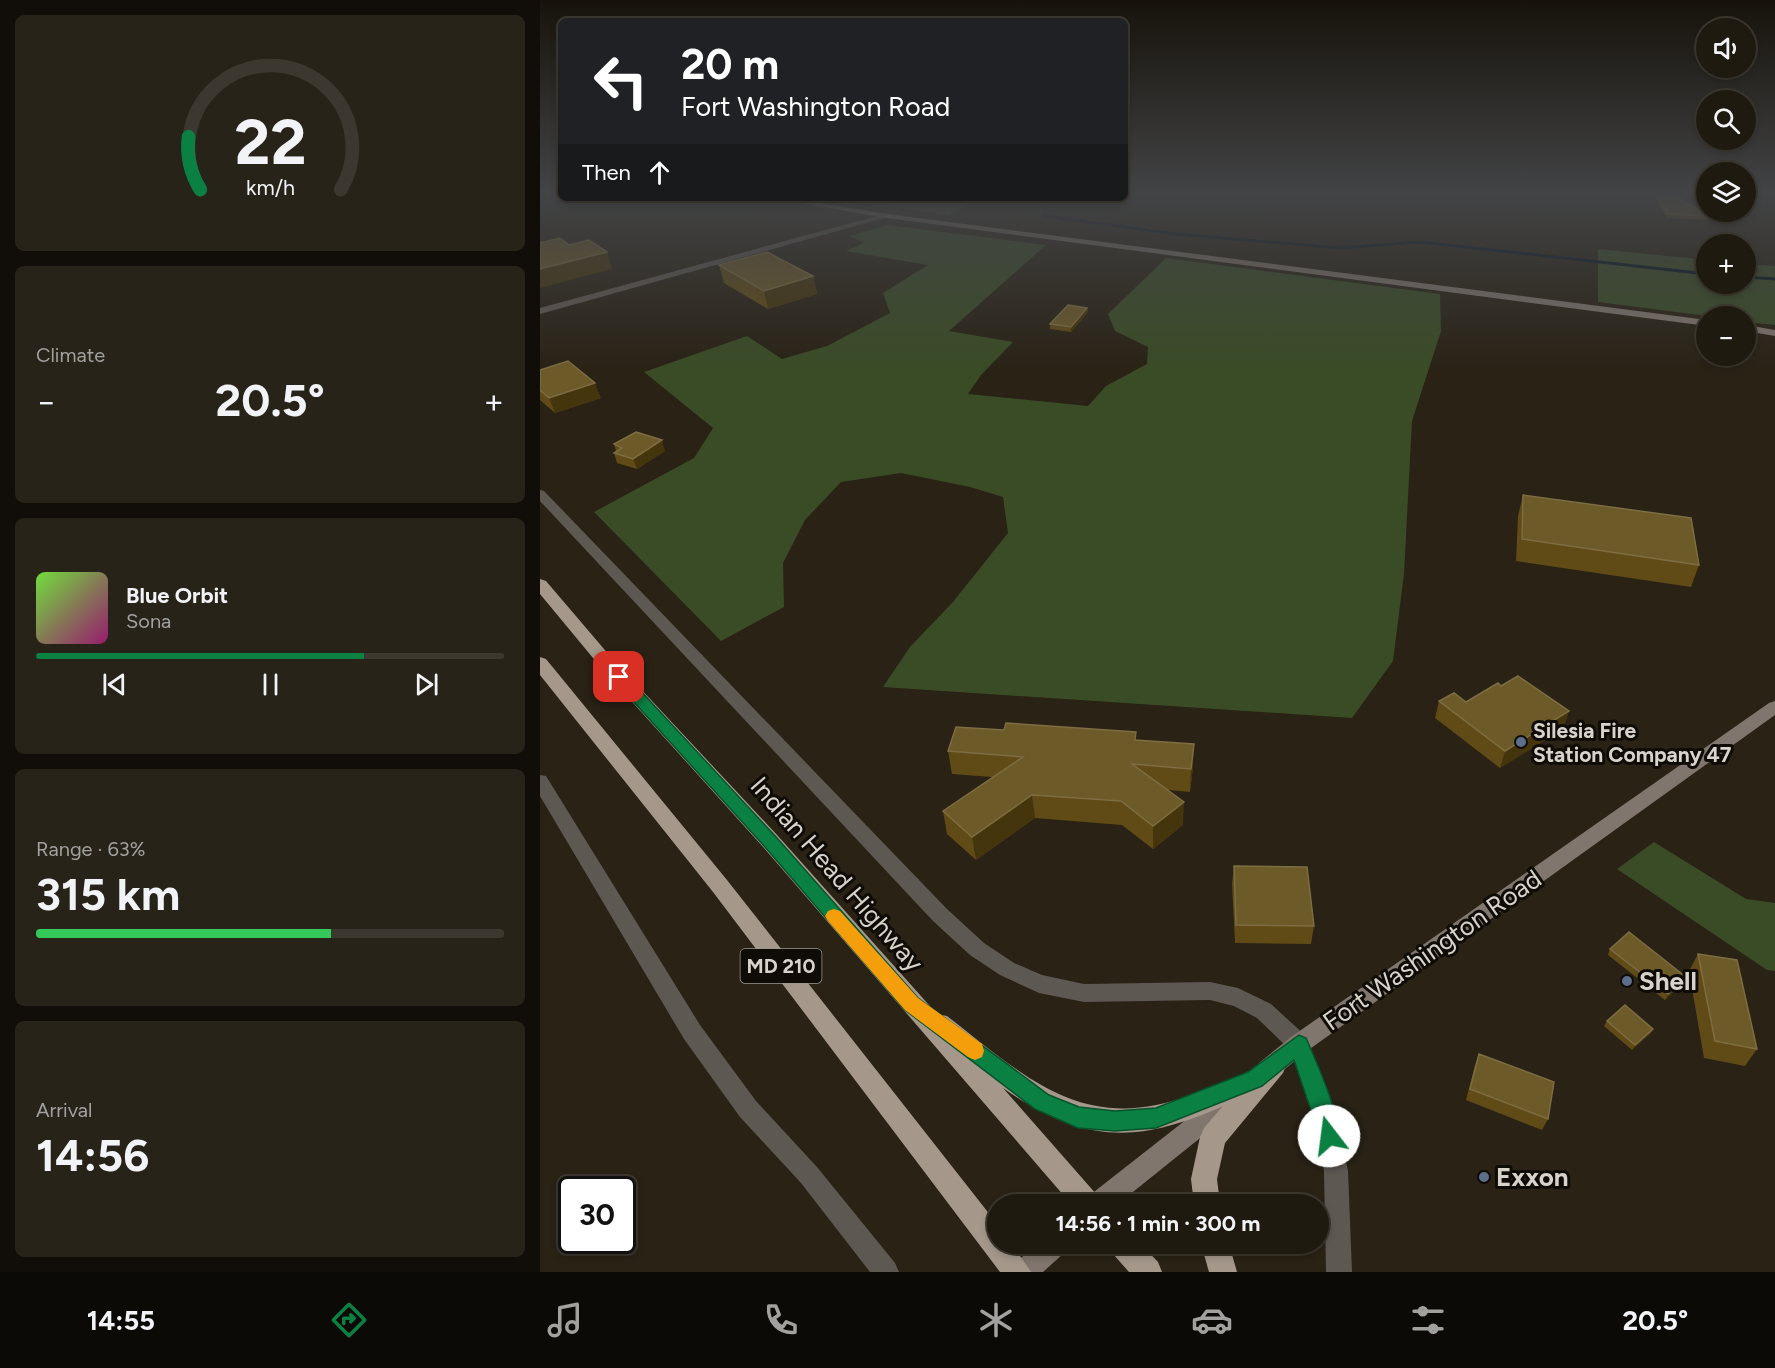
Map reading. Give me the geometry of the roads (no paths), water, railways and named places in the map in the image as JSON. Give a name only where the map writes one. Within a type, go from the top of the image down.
[{"type":"highway","name":"Indian Head Highway","points":[[540,584],[604,660],[771,842],[1079,1194]]},
{"type":"highway","name":"MD 210","points":[[540,663],[727,896],[1017,1272]]},
{"type":"highway","points":[[912,1004],[1042,1102],[1078,1118],[1115,1121],[1156,1118],[1264,1072]]},
{"type":"highway","points":[[1206,1194],[1204,1179],[1213,1137],[1264,1072]]},
{"type":"highway","points":[[1132,1254],[1148,1272]]},
{"type":"highway","points":[[1218,1254],[1223,1272]]},
{"type":"main road","points":[[1166,252],[1696,322]]},
{"type":"main road","points":[[1756,330],[1775,333]]},
{"type":"main road","name":"Fort Washington Road","points":[[1112,1194],[1299,1044],[1775,707]]},
{"type":"main road","points":[[1024,1272],[1044,1254]]},
{"type":"street","points":[[540,311],[754,252]]},
{"type":"street","points":[[540,494],[940,915],[977,949],[1007,969],[1039,984],[1084,993],[1210,991],[1238,997],[1264,1011],[1299,1044],[1326,1118],[1336,1171],[1340,1272]]},
{"type":"street","points":[[540,781],[692,1032],[748,1109],[809,1175],[886,1272]]},
{"type":"waterway","points":[[1513,252],[1696,273]]},
{"type":"waterway","points":[[1756,278],[1775,279]]},
{"type":"place","name":"Silesia Fire Station Company 47","points":[[1521,742]]},
{"type":"place","name":"Shell","points":[[1627,981]]},
{"type":"place","name":"Exxon","points":[[1484,1177]]}]
